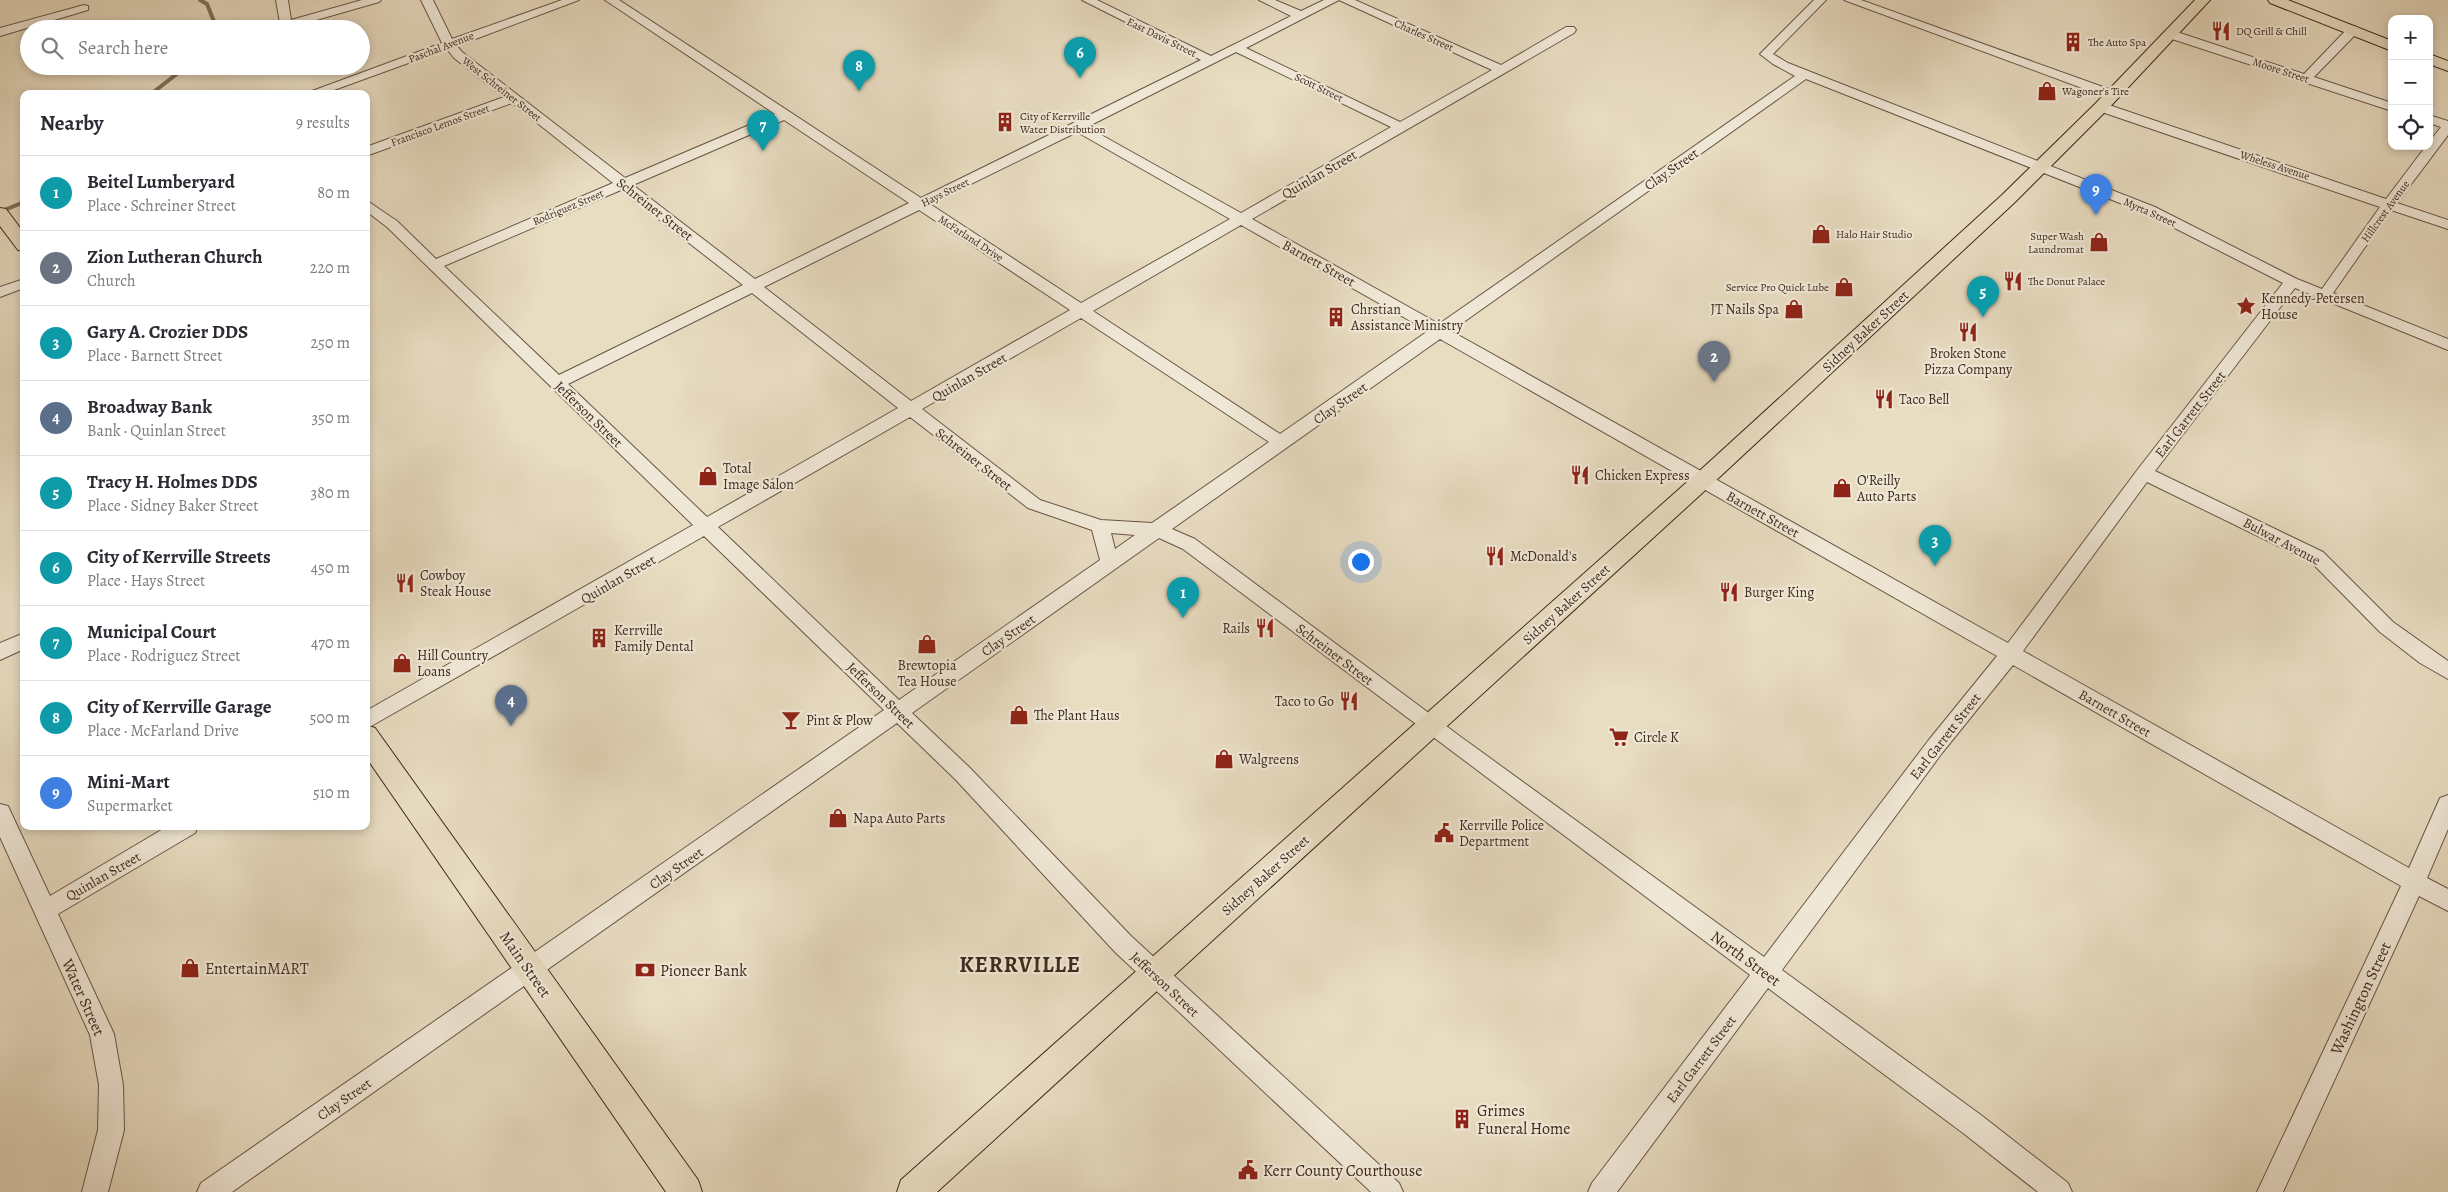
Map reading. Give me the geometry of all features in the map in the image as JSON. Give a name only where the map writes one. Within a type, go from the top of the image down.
[{"type":"main road","name":"Sidney Baker Street","points":[[913,1192],[1703,480],[2040,167],[2113,95],[2203,0]]},
{"type":"main road","points":[[2275,0],[2388,44]]},
{"type":"main road","points":[[2432,60],[2448,66]]},
{"type":"main road","points":[[0,213],[20,241]]},
{"type":"main road","name":"Main Street","points":[[370,742],[686,1192]]},
{"type":"street","points":[[282,0],[285,20]]},
{"type":"street","points":[[301,20],[375,0]]},
{"type":"street","name":"West Schreiner Street","points":[[427,0],[448,45],[548,126]]},
{"type":"street","name":"Paschal Avenue","points":[[370,73],[572,0]]},
{"type":"street","name":"McFarland Drive","points":[[611,0],[1282,443]]},
{"type":"street","name":"East Davis Street","points":[[1088,0],[1210,60]]},
{"type":"street","points":[[1265,0],[1299,15]]},
{"type":"street","name":"Hays Street","points":[[556,383],[1078,127],[1299,15],[1333,0]]},
{"type":"street","name":"Charles Street","points":[[1345,0],[1503,70]]},
{"type":"street","name":"Myrta Street","points":[[1820,0],[1766,54],[1778,63],[1804,75],[1816,78],[2150,210],[2292,282],[2448,345]]},
{"type":"street","points":[[1850,0],[2113,95]]},
{"type":"street","points":[[42,20],[84,8]]},
{"type":"street","points":[[0,32],[20,26]]},
{"type":"street","name":"Quinlan Street","points":[[370,719],[1084,312],[1241,219],[1570,30]]},
{"type":"street","points":[[2306,78],[2352,30]]},
{"type":"street","name":"Moore Street","points":[[2170,34],[2388,106]]},
{"type":"street","name":"Scott Street","points":[[1237,48],[1402,127]]},
{"type":"street","name":"Paschal Avenue","points":[[321,90],[364,75]]},
{"type":"street","name":"Clay Street","points":[[210,1192],[1441,332],[1804,75]]},
{"type":"street","name":"Francisco Lemos Street","points":[[370,151],[514,98]]},
{"type":"street","name":"Wheless Avenue","points":[[2101,107],[2448,225]]},
{"type":"street","name":"Rodriguez Street","points":[[434,265],[784,115]]},
{"type":"street","points":[[2433,120],[2448,126]]},
{"type":"street","name":"Schreiner Street","points":[[548,126],[1034,504],[1100,526],[1157,530],[1189,544],[1432,726]]},
{"type":"street","name":"Hillcrest Avenue","points":[[2324,296],[2389,204],[2448,126]]},
{"type":"street","name":"Barnett Street","points":[[1078,127],[2448,901]]},
{"type":"street","name":"Jefferson Street","points":[[370,207],[392,224],[963,774],[1065,884],[1154,974],[1390,1192]]},
{"type":"street","name":"Earl Garrett Street","points":[[1601,1192],[1935,747],[2010,654],[2144,473],[2292,282]]},
{"type":"street","points":[[0,292],[20,284]]},
{"type":"street","name":"Bulwar Avenue","points":[[2144,473],[2317,557],[2334,571],[2367,610],[2391,631],[2417,652],[2448,671]]},
{"type":"street","points":[[1100,526],[1110,563]]},
{"type":"street","points":[[0,652],[20,642]]},
{"type":"street","name":"North Street","points":[[1432,726],[1972,1124],[2059,1192]]},
{"type":"street","name":"Washington Street","points":[[2270,1192],[2414,882],[2448,804]]},
{"type":"street","name":"Water Street","points":[[0,813],[102,1034],[111,1085],[111,1130],[95,1192]]},
{"type":"street","name":"Quinlan Street","points":[[44,910],[180,830]]},
{"type":"waterway","points":[[200,0],[207,4],[213,20]]},
{"type":"waterway","points":[[156,90],[175,75]]},
{"type":"waterway","points":[[0,212],[20,204]]},
{"type":"place","name":"DQ Grill & Chill","points":[[2221,31]]},
{"type":"place","name":"The Auto Spa","points":[[2073,42]]},
{"type":"place","name":"City of Kerrville Streets","points":[[1080,78]]},
{"type":"place","name":"City of Kerrville Garage","points":[[859,91]]},
{"type":"place","name":"Wagoner's Tire","points":[[2047,91]]},
{"type":"place","name":"City of Kerrville Water Distribution","points":[[1005,122]]},
{"type":"place","name":"Municipal Court","points":[[763,151]]},
{"type":"place","name":"Mini-Mart","points":[[2096,215]]},
{"type":"place","name":"Halo Hair Studio","points":[[1821,234]]},
{"type":"place","name":"Super Wash Laundromat","points":[[2099,242]]},
{"type":"place","name":"The Donut Palace","points":[[2013,281]]},
{"type":"place","name":"Service Pro Quick Lube","points":[[1844,287]]},
{"type":"place","name":"Kennedy-Petersen House","points":[[2246,306]]},
{"type":"place","name":"JT Nails Spa","points":[[1794,309]]},
{"type":"place","name":"Chrstian Assistance Ministry","points":[[1336,317]]},
{"type":"place","name":"Tracy H. Holmes DDS","points":[[1983,317]]},
{"type":"place","name":"Broken Stone Pizza Company","points":[[1968,332]]},
{"type":"place","name":"Zion Lutheran Church","points":[[1714,382]]},
{"type":"place","name":"Taco Bell","points":[[1884,399]]},
{"type":"place","name":"Chicken Express","points":[[1580,475]]},
{"type":"place","name":"Total Image Salon","points":[[708,476]]},
{"type":"place","name":"O'Reilly Auto Parts","points":[[1842,488]]},
{"type":"place","name":"McDonald's","points":[[1495,556]]},
{"type":"place","name":"Gary A. Crozier DDS","points":[[1935,566]]},
{"type":"place","name":"Cowboy Steak House","points":[[405,583]]},
{"type":"place","name":"Burger King","points":[[1729,592]]},
{"type":"place","name":"Beitel Lumberyard","points":[[1183,618]]},
{"type":"place","name":"Rails","points":[[1265,628]]},
{"type":"place","name":"Kerrville Family Dental","points":[[599,638]]},
{"type":"place","name":"Brewtopia Tea House","points":[[927,644]]},
{"type":"place","name":"Hill Country Loans","points":[[402,663]]},
{"type":"place","name":"Taco to Go","points":[[1349,701]]},
{"type":"place","name":"The Plant Haus","points":[[1019,715]]},
{"type":"place","name":"Pint & Plow","points":[[791,720]]},
{"type":"place","name":"Broadway Bank","points":[[511,726]]},
{"type":"place","name":"Circle K","points":[[1619,737]]},
{"type":"place","name":"Walgreens","points":[[1224,759]]},
{"type":"place","name":"Napa Auto Parts","points":[[838,818]]},
{"type":"place","name":"Kerrville Police Department","points":[[1444,833]]},
{"type":"place","name":"EntertainMART","points":[[190,968]]},
{"type":"place","name":"Pioneer Bank","points":[[645,970]]},
{"type":"place","name":"Grimes Funeral Home","points":[[1462,1119]]},
{"type":"place","name":"Kerr County Courthouse","points":[[1248,1170]]},
{"type":"district","name":"KERRVILLE","points":[[1020,964]]}]
